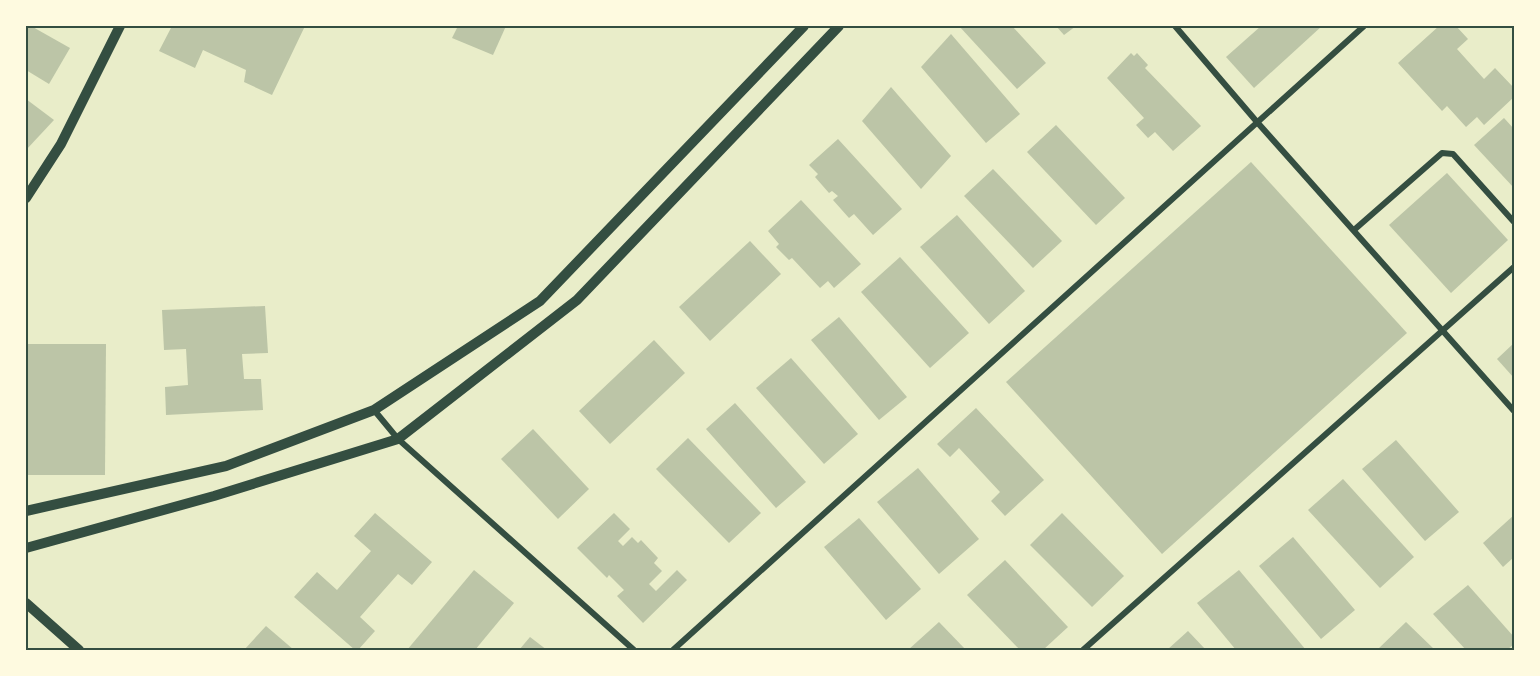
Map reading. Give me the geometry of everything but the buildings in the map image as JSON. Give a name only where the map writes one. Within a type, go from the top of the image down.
[{"type":"street","points":[[26,198],[61,144],[120,26]]},
{"type":"street","points":[[26,511],[226,466],[374,410],[540,301],[804,26]]},
{"type":"street","points":[[26,548],[214,496],[398,439],[577,300],[839,26]]},
{"type":"street","points":[[1175,26],[1257,122],[1515,411]]},
{"type":"street","points":[[673,651],[1364,26]]},
{"type":"street","points":[[1354,230],[1442,153],[1453,154],[1515,222]]},
{"type":"street","points":[[1083,651],[1515,267]]},
{"type":"street","points":[[374,410],[398,439],[634,651]]},
{"type":"street","points":[[26,603],[79,651]]}]
